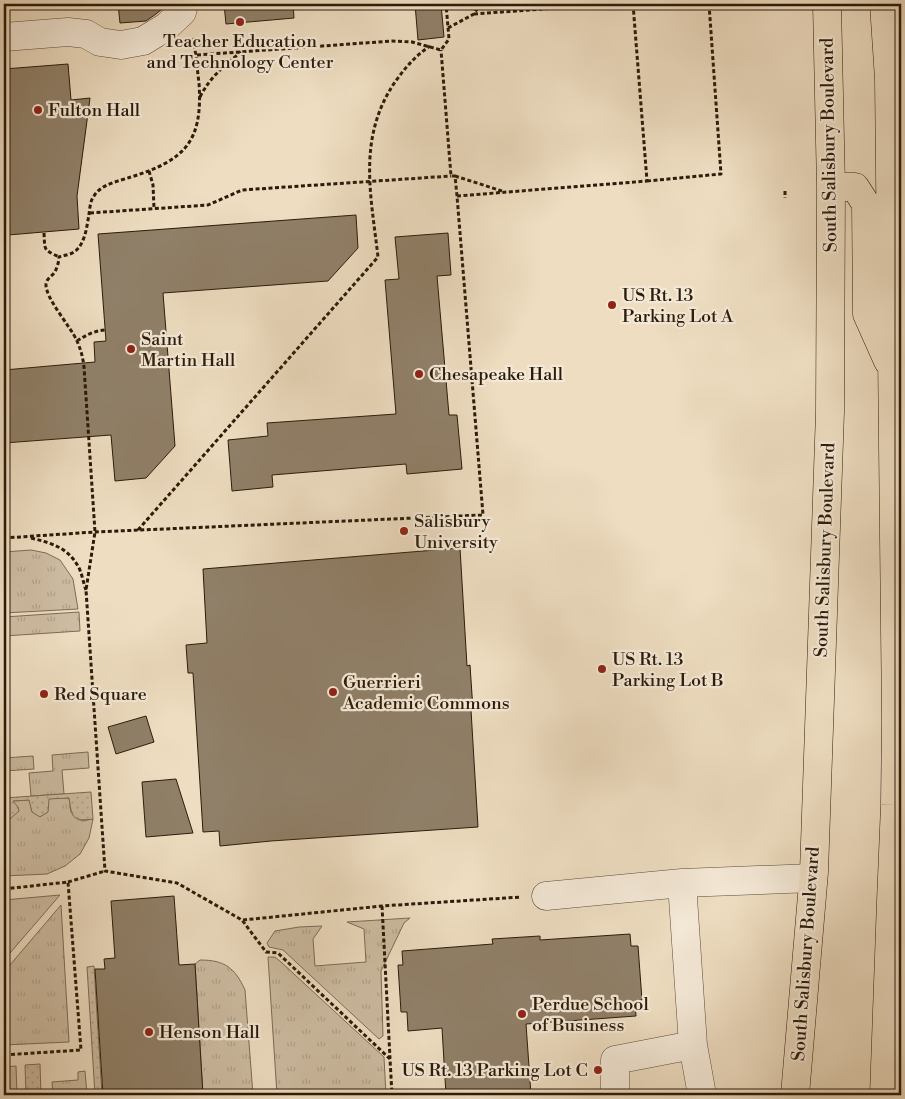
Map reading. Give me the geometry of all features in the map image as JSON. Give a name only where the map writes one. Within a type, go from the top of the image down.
[{"type":"main road","name":"South Salisbury Boulevard","points":[[795,1095],[813,878],[829,422],[831,187],[827,4]]},
{"type":"main road","points":[[884,4],[889,80],[896,280],[892,369],[898,556],[898,662],[891,901],[895,970],[884,1095]]},
{"type":"main road","points":[[831,187],[855,187],[866,204],[867,314],[892,369]]},
{"type":"lane","points":[[4,36],[68,32],[86,34],[100,42],[121,45],[144,41],[166,27],[183,8]]},
{"type":"lane","points":[[546,896],[682,883],[813,878]]},
{"type":"lane","points":[[682,883],[693,1045],[702,1095]]},
{"type":"lane","points":[[615,1095],[615,1060],[693,1045]]},
{"type":"path","points":[[446,4],[449,39],[442,50],[450,176]]},
{"type":"path","points":[[474,14],[480,4]]},
{"type":"path","points":[[448,28],[474,14],[614,4]]},
{"type":"path","points":[[647,181],[633,5],[696,4]]},
{"type":"path","points":[[457,196],[721,174],[709,4]]},
{"type":"path","points":[[44,232],[45,248],[47,251],[59,257],[74,252],[80,246],[84,235],[93,196],[100,189],[150,172],[174,158],[186,147],[194,135],[200,97],[197,55],[183,8]]},
{"type":"path","points":[[197,55],[392,41],[412,42],[442,50]]},
{"type":"path","points":[[137,530],[378,257],[370,182],[372,134],[380,109],[390,90],[406,67],[430,46]]},
{"type":"path","points":[[200,97],[207,84],[217,72],[241,52]]},
{"type":"path","points":[[150,172],[153,185],[154,208]]},
{"type":"path","points":[[90,213],[208,204],[242,190],[450,176],[505,192]]},
{"type":"path","points":[[4,538],[95,532],[483,515],[455,176]]},
{"type":"path","points":[[785,191],[785,198]]},
{"type":"path","points":[[59,257],[55,272],[47,280],[46,288],[77,341],[82,352],[84,368],[95,532],[86,590],[105,871]]},
{"type":"path","points":[[77,341],[90,333],[104,330]]},
{"type":"path","points":[[28,537],[55,544],[69,554],[78,567],[86,590]]},
{"type":"path","points":[[4,889],[68,882],[105,871],[177,883],[242,920],[266,952],[278,953],[390,1059]]},
{"type":"path","points":[[4,1054],[81,1050],[68,882]]},
{"type":"path","points":[[242,920],[382,906],[546,896]]},
{"type":"path","points":[[382,906],[392,1095]]},
{"type":"green space","points":[[31,550],[46,553],[60,560],[73,579],[78,609],[4,613],[4,552]]},
{"type":"green space","points":[[79,612],[80,631],[4,636],[4,617]]},
{"type":"green space","points":[[88,752],[89,768],[62,770],[64,794],[31,796],[29,773],[53,771],[52,755]]},
{"type":"green space","points":[[33,756],[34,769],[4,771],[4,758]]},
{"type":"green space","points":[[91,792],[93,819],[80,820],[74,816],[69,798],[49,799],[48,812],[40,817],[32,812],[29,800],[13,801],[19,811],[10,819],[4,821],[4,798]]},
{"type":"green space","points":[[49,798],[69,798],[71,812],[82,821],[93,819],[89,838],[80,854],[65,866],[47,874],[4,876],[4,821],[10,819],[12,801],[30,800],[32,812]]},
{"type":"green space","points":[[60,895],[4,960],[4,900]]},
{"type":"green space","points":[[61,905],[69,1042],[4,1045],[4,972]]},
{"type":"green space","points":[[410,918],[404,923],[381,971],[383,1036],[379,1039],[283,950],[269,947],[267,943],[275,931],[322,926],[313,939],[315,966],[366,962],[364,929],[347,922]]},
{"type":"green space","points":[[268,957],[275,957],[281,962],[384,1057],[386,1095],[277,1095]]},
{"type":"green space","points":[[200,960],[209,960],[228,967],[237,976],[245,990],[253,1095],[203,1095],[195,964]]},
{"type":"green space","points":[[94,966],[102,1095],[95,1095],[87,967]]},
{"type":"green space","points":[[40,1064],[41,1095],[26,1095],[25,1065]]},
{"type":"green space","points":[[16,1066],[17,1095],[4,1095],[4,1067]]},
{"type":"green space","points":[[85,1071],[87,1095],[53,1095],[52,1082],[78,1080],[78,1072]]},
{"type":"building","points":[[118,4],[168,4],[146,21],[120,23]]},
{"type":"building","points":[[224,4],[293,4],[294,18],[226,24]]},
{"type":"building","points":[[415,4],[441,4],[444,37],[418,40]]},
{"type":"building","name":"Fulton Hall","points":[[68,64],[71,100],[90,98],[77,196],[79,229],[8,235],[4,200],[4,69]]},
{"type":"building","name":"Saint Martin Hall","points":[[356,215],[358,248],[328,281],[163,293],[175,446],[146,478],[115,481],[111,435],[4,443],[4,370],[95,362],[94,342],[106,341],[98,234]]},
{"type":"building","name":"Chesapeake Hall","points":[[448,233],[451,275],[437,276],[449,415],[457,415],[462,469],[407,474],[406,464],[272,475],[273,487],[232,491],[228,440],[268,436],[267,423],[396,414],[385,280],[399,279],[395,237]]},
{"type":"building","name":"Guerrieri Academic Commons","points":[[460,548],[467,666],[470,665],[473,710],[471,710],[478,827],[220,846],[219,831],[203,832],[193,673],[188,673],[186,645],[207,643],[203,569]]},
{"type":"building","points":[[146,716],[154,742],[116,754],[108,727]]},
{"type":"building","points":[[176,779],[193,833],[146,837],[142,782]]},
{"type":"building","name":"Henson Hall","points":[[174,896],[179,965],[195,964],[203,1095],[103,1095],[95,969],[105,969],[104,959],[115,958],[111,901]]},
{"type":"building","name":"Perdue School of Business","points":[[630,934],[631,946],[638,946],[642,1000],[635,1001],[636,1016],[526,1024],[531,1095],[446,1095],[442,1028],[408,1031],[407,1012],[401,1012],[398,965],[403,965],[402,951],[493,944],[492,939],[540,936],[540,940]]},
{"type":"place","name":"Teacher Education and Technology Center","points":[[240,22]]},
{"type":"place","name":"Fulton Hall","points":[[38,110]]},
{"type":"place","name":"US Rt. 13 Parking Lot A","points":[[612,305]]},
{"type":"place","name":"Saint Martin Hall","points":[[131,349]]},
{"type":"place","name":"Chesapeake Hall","points":[[419,374]]},
{"type":"place","name":"Salisbury University","points":[[404,531]]},
{"type":"place","name":"US Rt. 13 Parking Lot B","points":[[602,669]]},
{"type":"place","name":"Guerrieri Academic Commons","points":[[333,692]]},
{"type":"place","name":"Red Square","points":[[44,694]]},
{"type":"place","name":"Perdue School of Business","points":[[522,1014]]},
{"type":"place","name":"Henson Hall","points":[[149,1032]]},
{"type":"place","name":"US Rt. 13 Parking Lot C","points":[[598,1070]]}]
